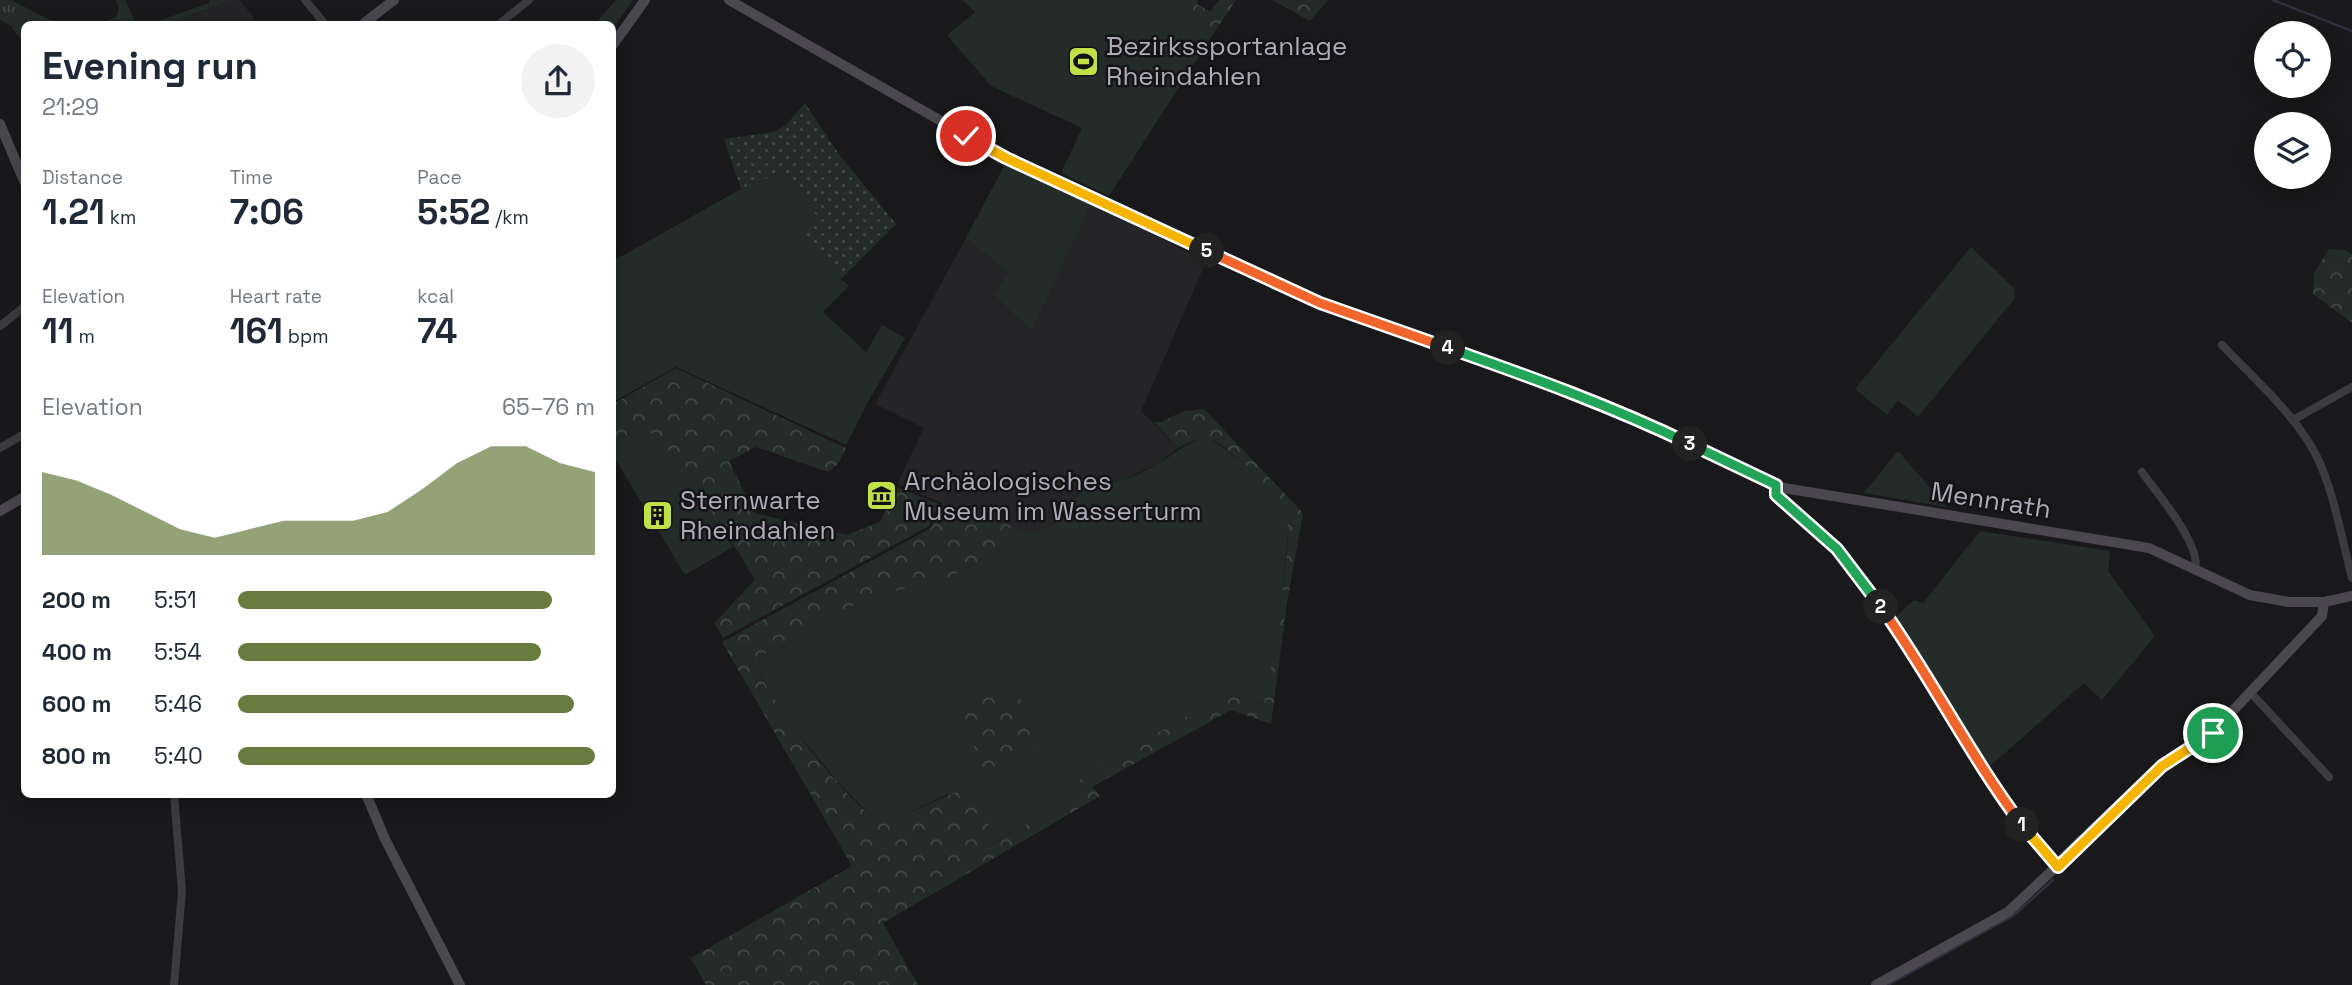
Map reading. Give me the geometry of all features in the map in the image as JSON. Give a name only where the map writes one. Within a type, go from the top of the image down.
[{"type":"main road","points":[[367,21],[394,0]]},
{"type":"main road","points":[[616,40],[645,0]]},
{"type":"main road","name":"Mennrath","points":[[729,0],[1006,158],[1320,303],[1594,400],[1784,488],[1830,498],[2149,548],[2250,595],[2289,602],[2324,601],[2352,596]]},
{"type":"main road","points":[[0,124],[21,174]]},
{"type":"main road","points":[[0,510],[21,499]]},
{"type":"main road","points":[[1876,985],[2008,912],[2162,766],[2213,733],[2322,616],[2324,601]]},
{"type":"main road","points":[[368,798],[385,839],[460,985]]},
{"type":"street","points":[[305,0],[322,21]]},
{"type":"street","points":[[503,21],[529,0]]},
{"type":"street","points":[[0,326],[21,309]]},
{"type":"street","points":[[2222,345],[2292,420],[2315,453],[2325,479],[2352,578]]},
{"type":"street","points":[[2292,420],[2352,387]]},
{"type":"street","points":[[0,448],[21,436]]},
{"type":"street","points":[[2142,472],[2189,539],[2197,562],[2195,569]]},
{"type":"street","points":[[1776,485],[1776,495],[1837,549],[1866,586],[1900,633],[2000,796],[2036,844],[2058,867]]},
{"type":"street","points":[[2251,693],[2329,777]]},
{"type":"street","points":[[174,798],[182,891],[174,985]]},
{"type":"shaded area","points":[[233,0],[240,0],[256,21],[177,21]]},
{"type":"shaded area","points":[[1090,201],[1206,262],[1141,411],[1178,448],[1158,464],[1114,484],[1082,490],[1054,524],[1035,532],[1011,526],[979,509],[942,503],[897,484],[924,428],[875,404],[966,238],[1008,273]]},
{"type":"green space","points":[[0,0],[11,0],[50,20],[58,21],[21,21],[21,40],[11,26],[0,20]]},
{"type":"green space","points":[[116,0],[125,0],[135,21],[105,21],[116,17],[119,9]]},
{"type":"green space","points":[[210,0],[233,0],[174,21],[158,21],[209,3]]},
{"type":"green space","points":[[616,0],[633,0],[616,24],[616,21],[598,21]]},
{"type":"green space","name":"Bezirkssportanlage Rheindahlen","points":[[963,0],[1186,0],[1212,36],[1109,196],[1061,173],[1082,128],[991,86],[947,35],[975,12]]},
{"type":"green space","points":[[1186,0],[1198,0],[1197,4],[1210,12],[1219,0],[1236,0],[1212,36]]},
{"type":"green space","points":[[1272,0],[1328,0],[1310,21]]},
{"type":"green space","points":[[805,103],[838,153],[896,224],[842,278],[804,233],[820,220],[784,171],[741,189],[724,139],[773,132],[786,125]]},
{"type":"green space","points":[[1006,162],[1092,202],[1031,331],[995,295],[1008,273],[966,238]]},
{"type":"green space","points":[[784,171],[821,220],[805,233],[849,286],[823,312],[866,352],[882,325],[905,338],[846,445],[676,367],[616,400],[616,259],[741,189]]},
{"type":"green space","points":[[1971,247],[2014,288],[2015,298],[1918,417],[1898,400],[1887,415],[1855,389]]},
{"type":"green space","points":[[2329,249],[2344,250],[2352,254],[2352,323],[2313,294],[2314,273]]},
{"type":"green space","points":[[676,368],[846,448],[838,464],[828,472],[756,447],[729,461],[755,513],[846,535],[880,522],[897,487],[939,504],[929,526],[723,638],[714,623],[755,580],[739,553],[706,511],[696,477],[646,428],[616,438],[616,402]]},
{"type":"green space","points":[[1204,409],[1303,513],[1287,603],[1271,724],[1231,710],[1092,787],[1100,796],[883,923],[918,985],[706,985],[691,958],[852,866],[722,642],[931,528],[942,503],[979,509],[1011,526],[998,556],[983,558],[941,582],[899,590],[847,608],[788,644],[751,660],[777,703],[821,764],[873,818],[897,818],[956,792],[967,794],[988,812],[989,846],[1068,801],[1083,775],[1225,695],[1264,704],[1288,542],[1286,519],[1268,489],[1227,450],[1214,441],[1202,439],[1178,448],[1154,422],[1161,422],[1184,411]]},
{"type":"green space","points":[[646,428],[696,477],[706,511],[733,547],[685,575],[616,460],[616,438],[632,435]]},
{"type":"green space","points":[[1206,438],[1230,453],[1256,475],[1277,502],[1288,527],[1282,596],[1265,704],[1225,695],[1077,785],[1068,801],[988,846],[948,794],[897,818],[873,818],[836,780],[788,721],[751,660],[788,644],[847,608],[899,590],[941,582],[983,558],[998,556],[1011,526],[1034,532],[1054,524],[1082,489],[1131,477],[1187,445]]},
{"type":"green space","points":[[1898,451],[1947,507],[1864,493]]},
{"type":"green space","points":[[1980,531],[2110,551],[2108,571],[2155,636],[2102,700],[2084,683],[1987,769],[1894,618],[1914,600],[1923,603]]},
{"type":"green space","points":[[994,695],[1025,700],[1043,741],[987,788],[962,708]]},
{"type":"waterway","points":[[2273,0],[2352,31]]},
{"type":"waterway","points":[[2167,756],[2176,751]]},
{"type":"waterway","points":[[2086,830],[2155,766]]},
{"type":"waterway","points":[[2057,858],[2080,836]]},
{"type":"waterway","points":[[1888,985],[2013,916],[2053,880]]},
{"type":"place","name":"Bezirkssportanlage Rheindahlen","points":[[1083,61]]},
{"type":"place","name":"Archäologisches Museum im Wasserturm","points":[[881,496]]},
{"type":"place","name":"Sternwarte Rheindahlen","points":[[657,515]]},
{"type":"route","points":[[966,136],[1006,158],[1320,303],[1581,395],[1632,416],[1776,485],[1776,495],[1837,549],[1866,586],[1900,633],[2000,796],[2043,852],[2058,867],[2162,766],[2213,733]]}]
